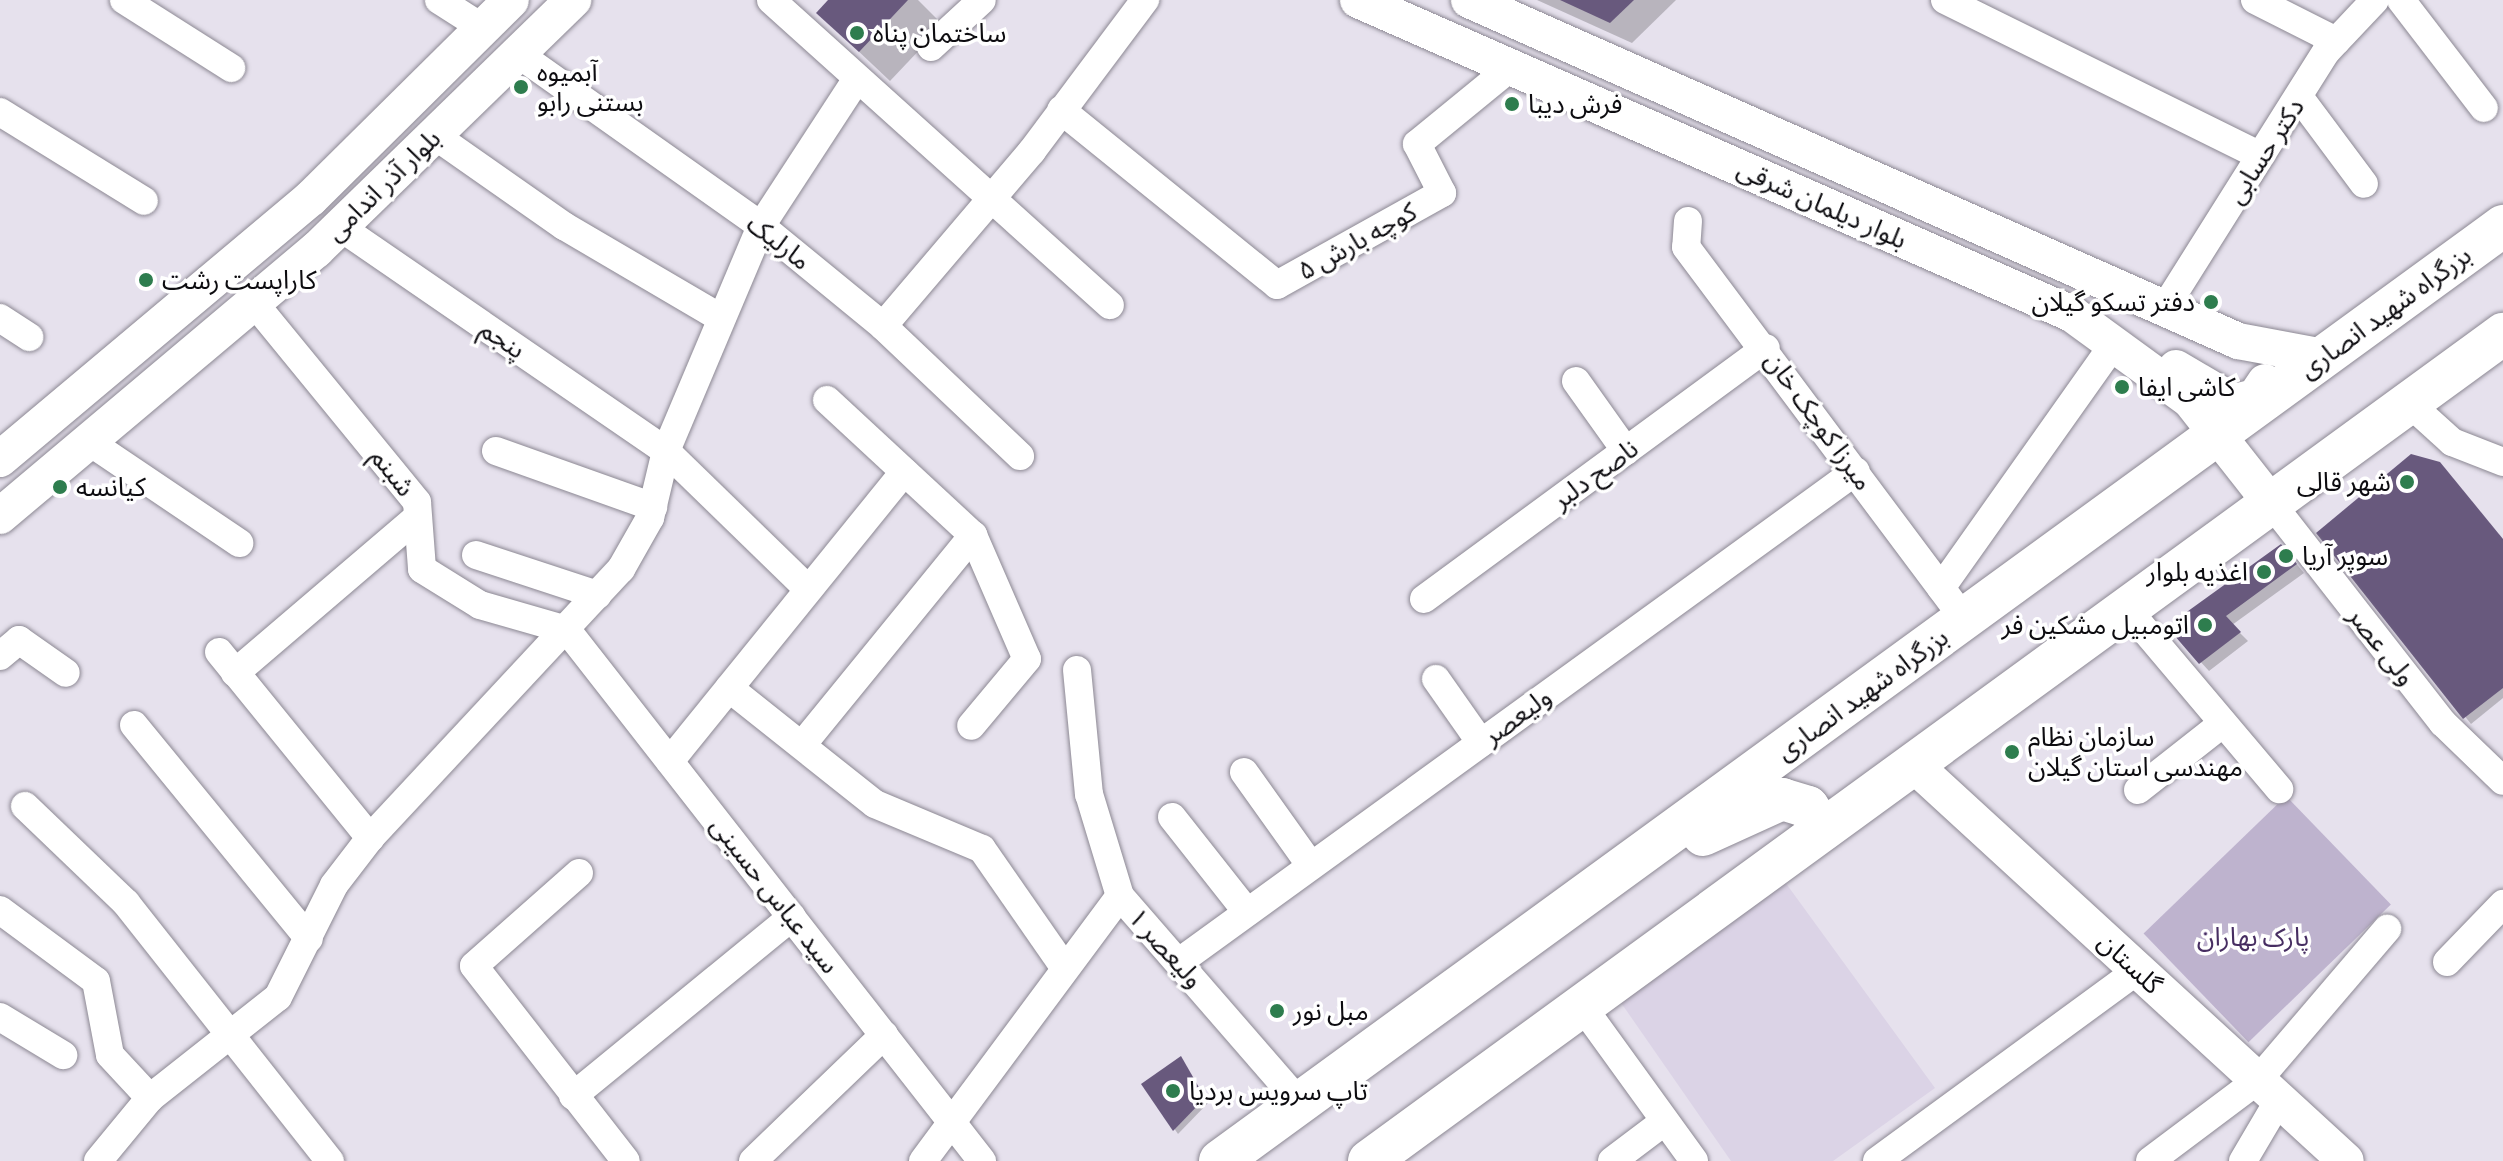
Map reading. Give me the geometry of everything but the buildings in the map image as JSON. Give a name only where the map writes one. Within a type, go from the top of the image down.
[{"type":"highway","name":"بزرگراه شهید انصاری","points":[[1220,1161],[1585,895],[1952,604],[2217,435],[2503,226]]},
{"type":"highway","points":[[1369,1161],[2503,334]]},
{"type":"highway","points":[[1585,895],[1768,801],[1803,804],[1823,830]]},
{"type":"main road","name":"بلوار آذر اندامی","points":[[0,459],[311,198],[511,0]]},
{"type":"main road","name":"بلوار آذر اندامی","points":[[0,516],[255,304],[340,227],[573,0]]},
{"type":"main road","name":"بلوار دیلمان شرقی","points":[[1358,0],[2072,314],[2190,400],[2271,503]]},
{"type":"main road","name":"بلوار دیلمان شرقی","points":[[1469,0],[2238,341],[2324,357]]},
{"type":"main road","points":[[225,271],[255,304]]},
{"type":"main road","points":[[2072,314],[2241,402],[2260,392],[2266,376],[2238,341]]},
{"type":"main road","name":"گلستان","points":[[1913,764],[2346,1161]]},
{"type":"street","points":[[124,0],[231,68]]},
{"type":"street","points":[[439,0],[483,28]]},
{"type":"street","points":[[771,0],[986,199],[1110,305]]},
{"type":"street","points":[[931,47],[982,0]]},
{"type":"street","points":[[883,326],[1061,110],[1145,0]]},
{"type":"street","points":[[1945,0],[2250,151]]},
{"type":"street","points":[[2255,0],[2331,38]]},
{"type":"street","name":"دکتر حسابی","points":[[2158,306],[2250,151],[2359,0]]},
{"type":"street","name":"دکتر حسابی","points":[[2158,306],[2300,98],[2331,38],[2375,0]]},
{"type":"street","points":[[2401,0],[2484,108]]},
{"type":"street","name":"مارلیک","points":[[517,53],[761,226],[883,326],[1020,456]]},
{"type":"street","name":"کوچه بارش ۵","points":[[1061,110],[1277,285],[1442,193],[1417,144],[1511,67]]},
{"type":"street","points":[[98,1161],[150,1098],[278,997],[334,885],[370,838],[598,595],[653,507],[666,451],[761,226],[856,80]]},
{"type":"street","points":[[2300,98],[2364,184]]},
{"type":"street","points":[[0,112],[144,201]]},
{"type":"street","points":[[434,135],[564,226],[721,318]]},
{"type":"street","name":"میرزا کوچک خان","points":[[1688,221],[1686,247],[1766,348],[1952,604]]},
{"type":"street","name":"پنجم","points":[[340,227],[666,451],[808,589]]},
{"type":"street","name":"شبنم","points":[[255,304],[417,502],[414,520],[422,569],[480,605],[567,630]]},
{"type":"street","points":[[0,318],[29,337]]},
{"type":"street","points":[[1952,604],[2113,345]]},
{"type":"street","name":"ناصح دلبر","points":[[1424,599],[1766,348]]},
{"type":"street","points":[[1576,381],[1626,451]]},
{"type":"street","points":[[827,400],[973,535],[1027,659],[971,726]]},
{"type":"street","points":[[2409,403],[2452,442],[2503,462]]},
{"type":"street","points":[[91,443],[239,543]]},
{"type":"street","points":[[496,451],[653,507]]},
{"type":"street","name":"ولیعصر","points":[[1179,962],[1856,471]]},
{"type":"street","points":[[670,761],[904,472]]},
{"type":"street","name":"ولی عصر","points":[[2271,503],[2443,723],[2503,781]]},
{"type":"street","points":[[370,838],[227,662],[414,520]]},
{"type":"street","points":[[802,745],[973,535]]},
{"type":"street","points":[[476,555],[598,595]]},
{"type":"street","points":[[2127,609],[2279,789]]},
{"type":"street","name":"سید عباس حسینی","points":[[567,630],[982,1161]]},
{"type":"street","points":[[0,656],[19,640],[66,673]]},
{"type":"street","name":"ولیعصر ۱","points":[[1077,670],[1089,794],[1120,896],[1300,1103]]},
{"type":"street","points":[[1436,679],[1481,743]]},
{"type":"street","points":[[729,688],[875,804],[982,849],[1064,967]]},
{"type":"street","points":[[2138,790],[2223,723]]},
{"type":"street","points":[[134,725],[309,939]]},
{"type":"street","points":[[1244,772],[1311,866]]},
{"type":"street","points":[[25,806],[126,903],[330,1161]]},
{"type":"street","points":[[1172,817],[1247,912]]},
{"type":"street","points":[[579,873],[474,966],[626,1161]]},
{"type":"street","points":[[923,1161],[954,1124],[1064,967],[1120,896]]},
{"type":"street","points":[[2447,962],[2503,904]]},
{"type":"street","points":[[0,910],[96,981],[110,1055],[150,1098]]},
{"type":"street","points":[[573,1096],[792,917]]},
{"type":"street","points":[[2243,1161],[2268,1090],[2387,929]]},
{"type":"street","points":[[1877,1161],[2138,970]]},
{"type":"street","points":[[1582,1006],[1694,1161]]},
{"type":"street","points":[[0,1017],[63,1055]]},
{"type":"street","points":[[753,1161],[884,1035]]},
{"type":"street","points":[[2150,1161],[2268,1090]]},
{"type":"street","points":[[1612,1161],[1665,1121]]},
{"type":"shaded area","points":[[1785,882],[1935,1088],[1833,1161],[1731,1161],[1617,997]]},
{"type":"green space","name":"پارک بهاران","points":[[2286,796],[2391,905],[2248,1042],[2144,934]]},
{"type":"place","name":"ساختمان پناه","points":[[857,33]]},
{"type":"place","name":"آبمیوه بستنی رابو","points":[[521,87]]},
{"type":"place","name":"فرش دیبا","points":[[1512,104]]},
{"type":"place","name":"کاراپست رشت","points":[[146,280]]},
{"type":"place","name":"دفتر تسکو گیلان","points":[[2211,302]]},
{"type":"place","name":"کاشی ایفا","points":[[2122,387]]},
{"type":"place","name":"شهر قالی","points":[[2407,482]]},
{"type":"place","name":"کیانسه","points":[[60,487]]},
{"type":"place","name":"سوپر آریا","points":[[2286,556]]},
{"type":"place","name":"اغذیه بلوار","points":[[2264,572]]},
{"type":"place","name":"اتومبیل مشکین فر","points":[[2205,625]]},
{"type":"place","name":"سازمان نظام مهندسی استان گیلان","points":[[2012,752]]},
{"type":"place","name":"مبل نور","points":[[1277,1011]]},
{"type":"place","name":"تاپ سرویس بردیا","points":[[1173,1091]]}]
